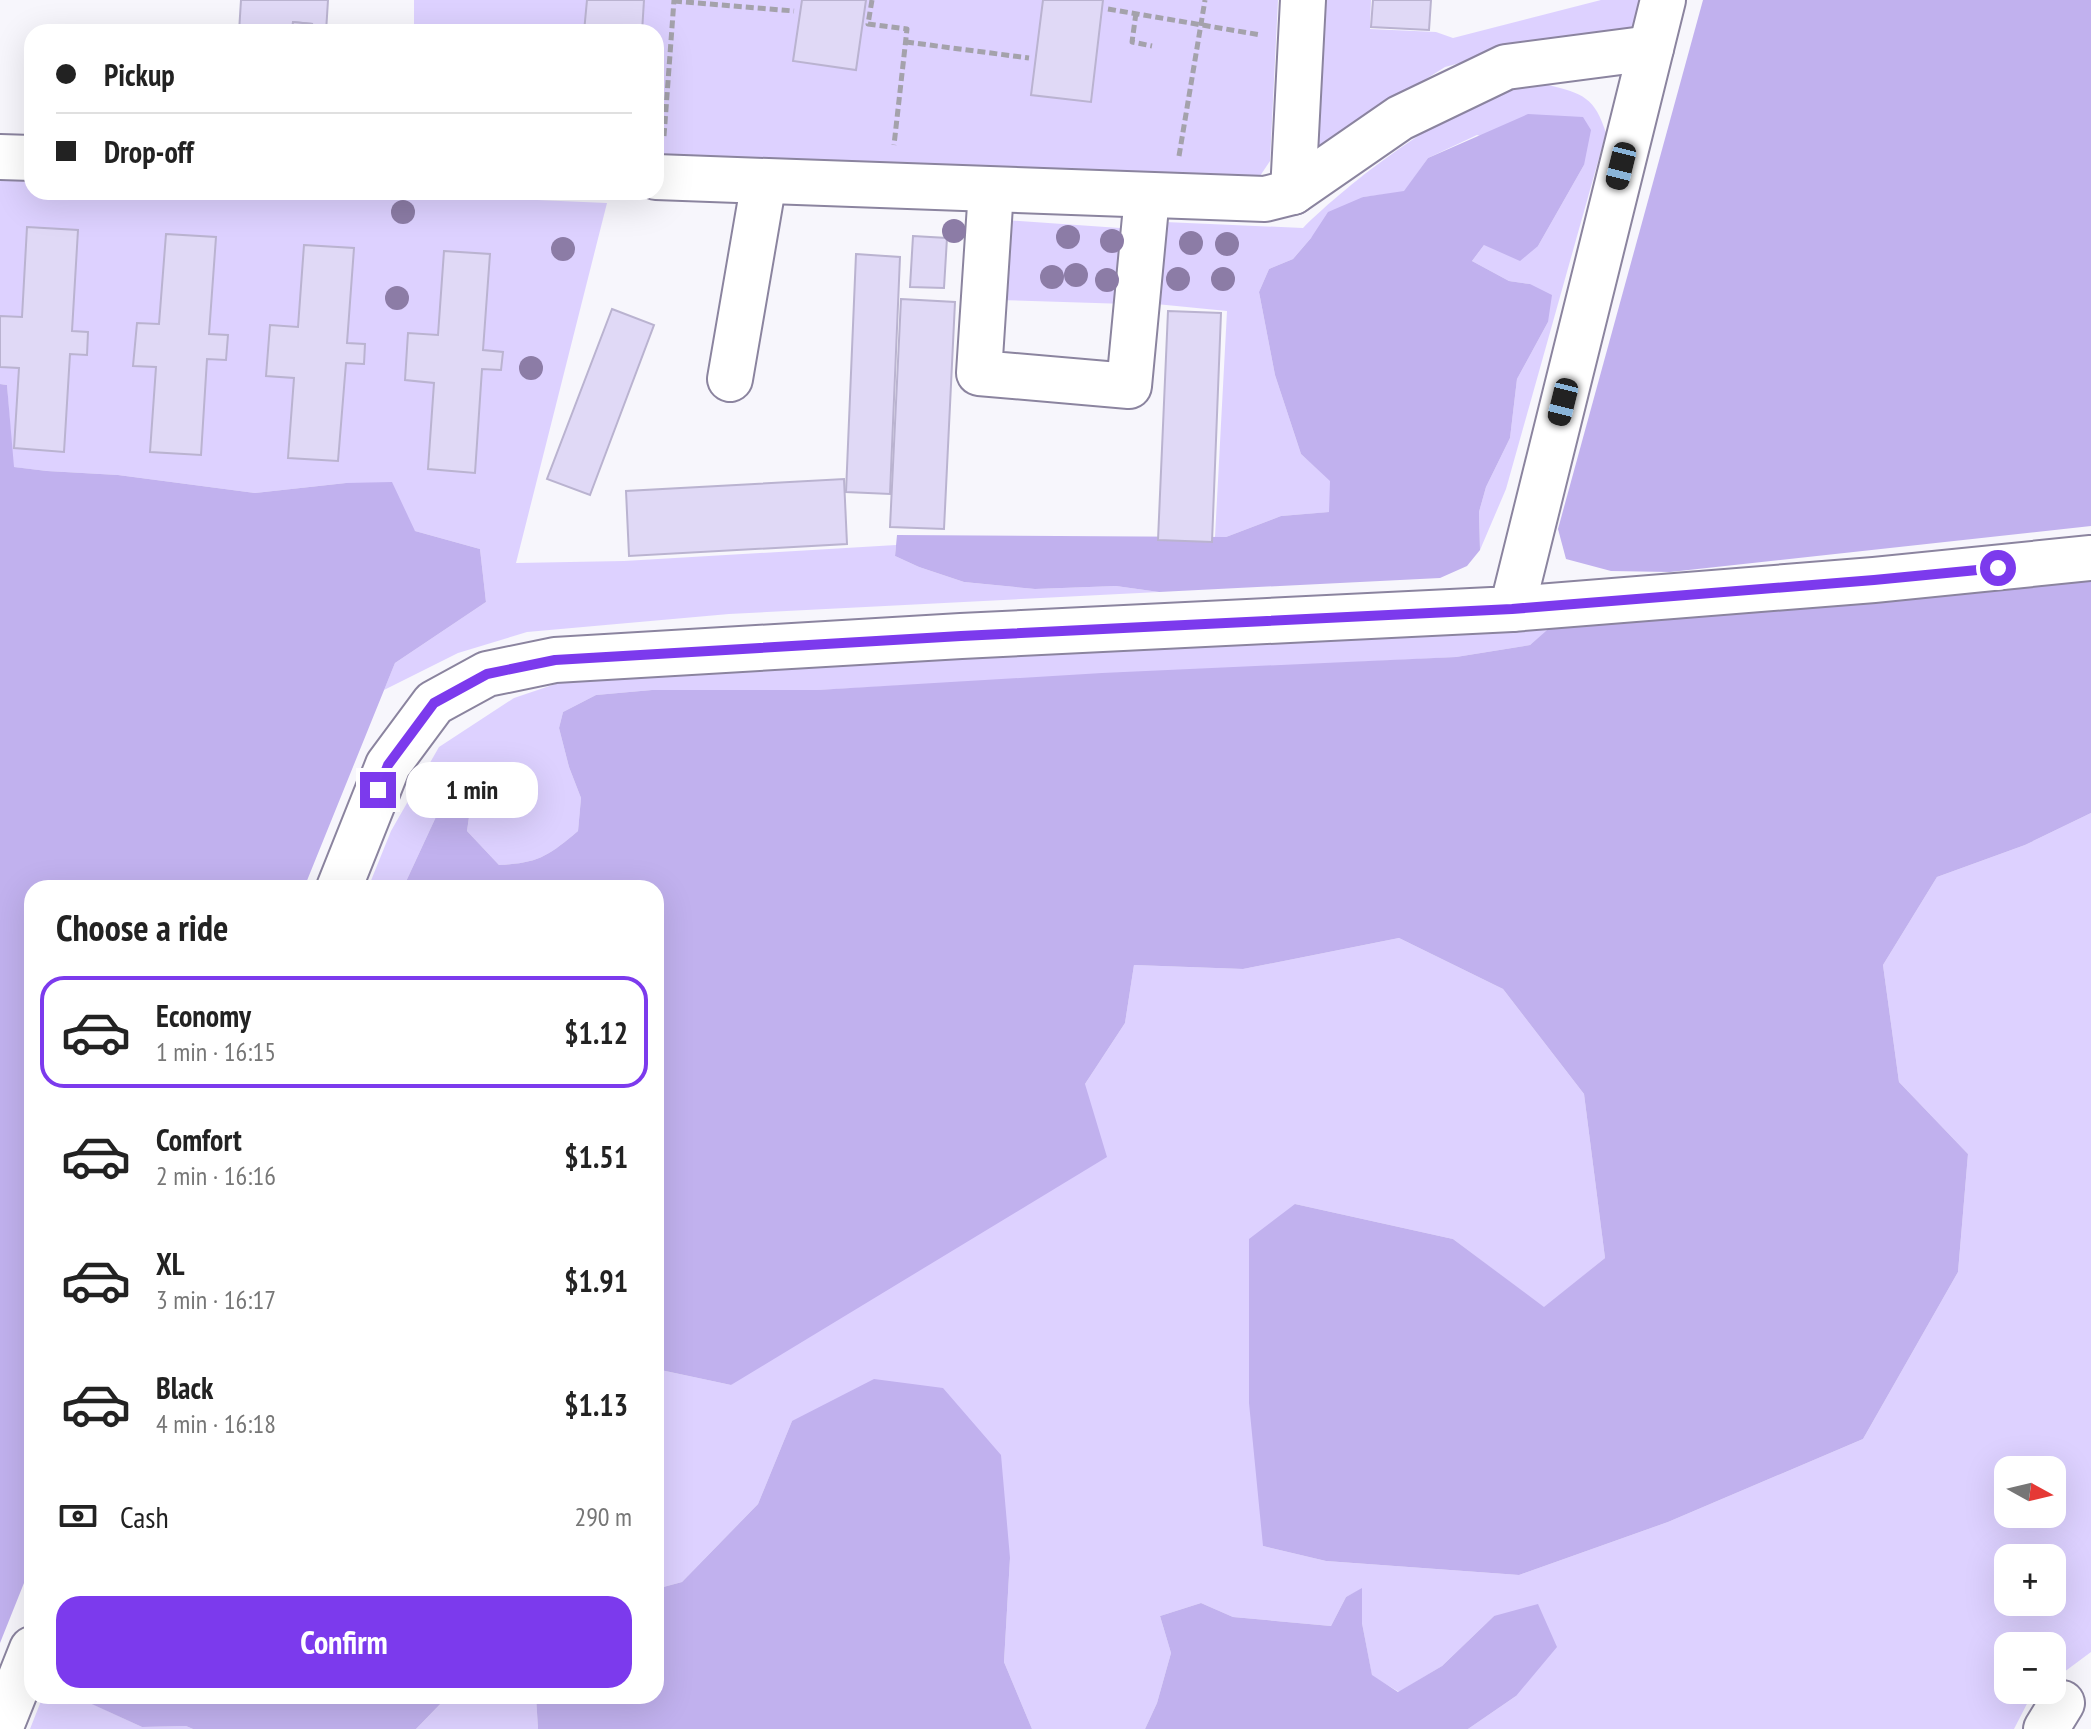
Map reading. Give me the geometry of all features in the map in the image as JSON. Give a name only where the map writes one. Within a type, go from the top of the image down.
[{"type":"lane","points":[[1512,609],[1663,0]]},
{"type":"lane","points":[[1293,192],[1302,21]]},
{"type":"lane","points":[[664,177],[1265,199],[1293,192],[1400,118],[1506,67],[1651,48]]},
{"type":"lane","points":[[730,379],[764,181]]},
{"type":"lane","points":[[991,190],[979,373],[1129,386],[1160,196]]},
{"type":"lane","points":[[342,880],[388,765],[434,703],[487,674],[555,660],[1512,609],[1859,582],[2091,558]]},
{"type":"lane","points":[[0,1729],[24,1669]]},
{"type":"path","points":[[872,0],[868,24],[907,29],[889,186]]},
{"type":"path","points":[[1160,196],[1205,0]]},
{"type":"path","points":[[664,118],[674,1],[794,11]]},
{"type":"path","points":[[1108,9],[1201,25],[1302,21]]},
{"type":"path","points":[[1136,13],[1132,42],[1152,46]]},
{"type":"path","points":[[906,42],[1029,58]]},
{"type":"shaded area","points":[[414,0],[1278,0],[1270,161],[1258,179],[664,156],[664,24],[414,24]]},
{"type":"shaded area","points":[[1325,0],[1371,0],[1370,29],[1436,32],[1453,38],[1601,0],[1646,0],[1643,11],[1632,26],[1599,41],[1534,43],[1445,67],[1317,148]]},
{"type":"shaded area","points":[[1703,0],[2091,0],[2091,526],[1670,572],[1611,571],[1566,559],[1558,529]]},
{"type":"shaded area","points":[[1548,85],[1586,99],[1597,112],[1606,133],[1506,489],[1480,550],[1479,512],[1486,487],[1510,438],[1517,379],[1548,322],[1530,284],[1509,281],[1472,261],[1484,245],[1538,246],[1584,165],[1477,135],[1428,158],[1404,192],[1363,197],[1311,238],[1293,259],[1269,269],[1259,292],[1275,375],[1301,454],[1330,480],[1330,512],[1281,516],[1226,537],[1215,537],[1227,311],[1156,304],[1165,222],[1303,228],[1371,170],[1454,114],[1506,92]]},
{"type":"shaded area","points":[[1528,114],[1583,117],[1591,130],[1584,165],[1538,246],[1520,261],[1484,245],[1472,261],[1509,281],[1530,284],[1552,295],[1548,322],[1517,379],[1510,438],[1486,487],[1479,512],[1480,550],[1467,566],[1440,578],[1159,592],[1116,586],[1035,589],[964,582],[895,556],[897,535],[1226,537],[1281,516],[1329,512],[1330,481],[1301,454],[1275,375],[1259,292],[1269,269],[1293,259],[1328,212],[1363,197],[1404,191],[1428,158]]},
{"type":"shaded area","points":[[0,177],[24,178],[24,200],[537,200],[607,203],[516,563],[624,561],[896,545],[895,556],[964,582],[1035,589],[1116,586],[1159,592],[729,614],[527,632],[458,653],[384,690],[395,663],[486,602],[480,549],[415,531],[346,483],[255,493],[118,475],[13,467],[7,385],[0,384]]},
{"type":"shaded area","points":[[1005,220],[1134,229],[1127,304],[998,300]]},
{"type":"shaded area","points":[[0,384],[7,385],[14,467],[118,475],[255,493],[346,483],[392,482],[415,531],[480,549],[486,602],[395,663],[307,880],[24,880],[24,1583],[0,1643]]},
{"type":"shaded area","points":[[2091,574],[2091,813],[2025,845],[1937,877],[1883,965],[1899,1082],[1968,1154],[1958,1272],[1863,1439],[1668,1522],[1519,1575],[1326,1561],[1263,1546],[1249,1403],[1249,1239],[1295,1204],[1453,1239],[1544,1307],[1605,1258],[1584,1094],[1503,989],[1399,938],[1243,969],[1134,965],[1125,1023],[1085,1084],[1107,1157],[731,1385],[664,1371],[664,880],[407,880],[447,793],[458,779],[471,780],[477,790],[467,831],[499,865],[542,857],[578,831],[581,798],[559,728],[563,712],[596,695],[652,690],[817,690],[1456,657],[1530,645],[1554,624]]},
{"type":"shaded area","points":[[1555,624],[1530,645],[1456,657],[817,690],[652,690],[596,695],[563,712],[559,728],[581,798],[578,831],[559,847],[534,860],[499,865],[467,831],[477,790],[458,779],[447,793],[407,880],[371,880],[391,831],[439,747],[514,698],[597,670]]},
{"type":"shaded area","points":[[2091,813],[2091,1652],[2066,1671],[2066,1632],[1994,1632],[1994,1704],[2027,1704],[2014,1729],[1468,1729],[1516,1696],[1494,1616],[1442,1666],[1399,1692],[1372,1676],[1362,1623],[1362,1589],[1346,1597],[1331,1626],[1233,1617],[1201,1603],[1160,1616],[1171,1653],[1157,1703],[1145,1729],[1032,1729],[1004,1662],[1010,1558],[792,1421],[758,1504],[682,1582],[664,1587],[664,1371],[731,1385],[1085,1084],[1125,1023],[1134,965],[1243,969],[1399,938],[1503,989],[1584,1094],[1605,1258],[1544,1308],[1453,1239],[1295,1204],[1263,1546],[1326,1561],[1519,1575],[1668,1522],[1863,1439],[1958,1272],[1968,1154],[1899,1082],[1883,965],[1937,877],[2025,845]]},
{"type":"shaded area","points":[[874,1379],[943,1388],[1001,1455],[1010,1558],[1004,1662],[1032,1729],[538,1729],[536,1704],[664,1704],[664,1587],[682,1582],[758,1504],[792,1421]]},
{"type":"shaded area","points":[[1362,1588],[1362,1623],[1372,1675],[1398,1692],[1442,1666],[1494,1616],[1538,1604],[1557,1647],[1516,1696],[1468,1729],[1145,1729],[1157,1703],[1171,1653],[1160,1616],[1201,1603],[1233,1617],[1331,1626],[1346,1597]]},
{"type":"shaded area","points":[[40,1704],[93,1704],[142,1727],[186,1726],[193,1729],[30,1729]]},
{"type":"shaded area","points":[[92,1704],[440,1704],[416,1729],[142,1727]]},
{"type":"shaded area","points":[[440,1704],[536,1704],[538,1729],[416,1729]]},
{"type":"building","points":[[241,0],[328,0],[326,24],[240,24]]},
{"type":"building","points":[[587,0],[644,0],[642,24],[585,24]]},
{"type":"building","points":[[802,0],[866,0],[856,70],[793,61]]},
{"type":"building","points":[[1043,0],[1103,0],[1091,102],[1031,95]]},
{"type":"building","points":[[1373,0],[1431,0],[1429,30],[1371,27]]},
{"type":"building","points":[[27,227],[78,230],[72,331],[88,332],[87,355],[70,354],[64,452],[14,448],[19,368],[0,367],[0,316],[22,317]]},
{"type":"building","points":[[166,234],[216,237],[209,334],[228,335],[226,360],[207,359],[201,455],[150,452],[156,367],[133,366],[137,323],[159,324]]},
{"type":"building","points":[[913,236],[947,238],[944,288],[910,287]]},
{"type":"building","points":[[304,245],[354,248],[347,343],[365,344],[364,364],[346,363],[338,461],[288,458],[294,378],[266,376],[270,325],[298,327]]},
{"type":"building","points":[[444,251],[490,254],[483,350],[503,352],[501,370],[482,369],[475,473],[428,469],[434,383],[405,380],[408,333],[438,335]]},
{"type":"building","points":[[856,254],[900,257],[890,494],[846,492]]},
{"type":"building","points":[[901,299],[955,302],[944,529],[890,527]]},
{"type":"building","points":[[612,309],[654,325],[590,495],[547,479]]},
{"type":"building","points":[[1168,311],[1221,313],[1212,542],[1158,540]]},
{"type":"building","points":[[844,479],[847,544],[629,556],[626,491]]},
{"type":"route","points":[[378,790],[388,765],[434,703],[487,674],[555,660],[1512,609],[1998,568]]}]
